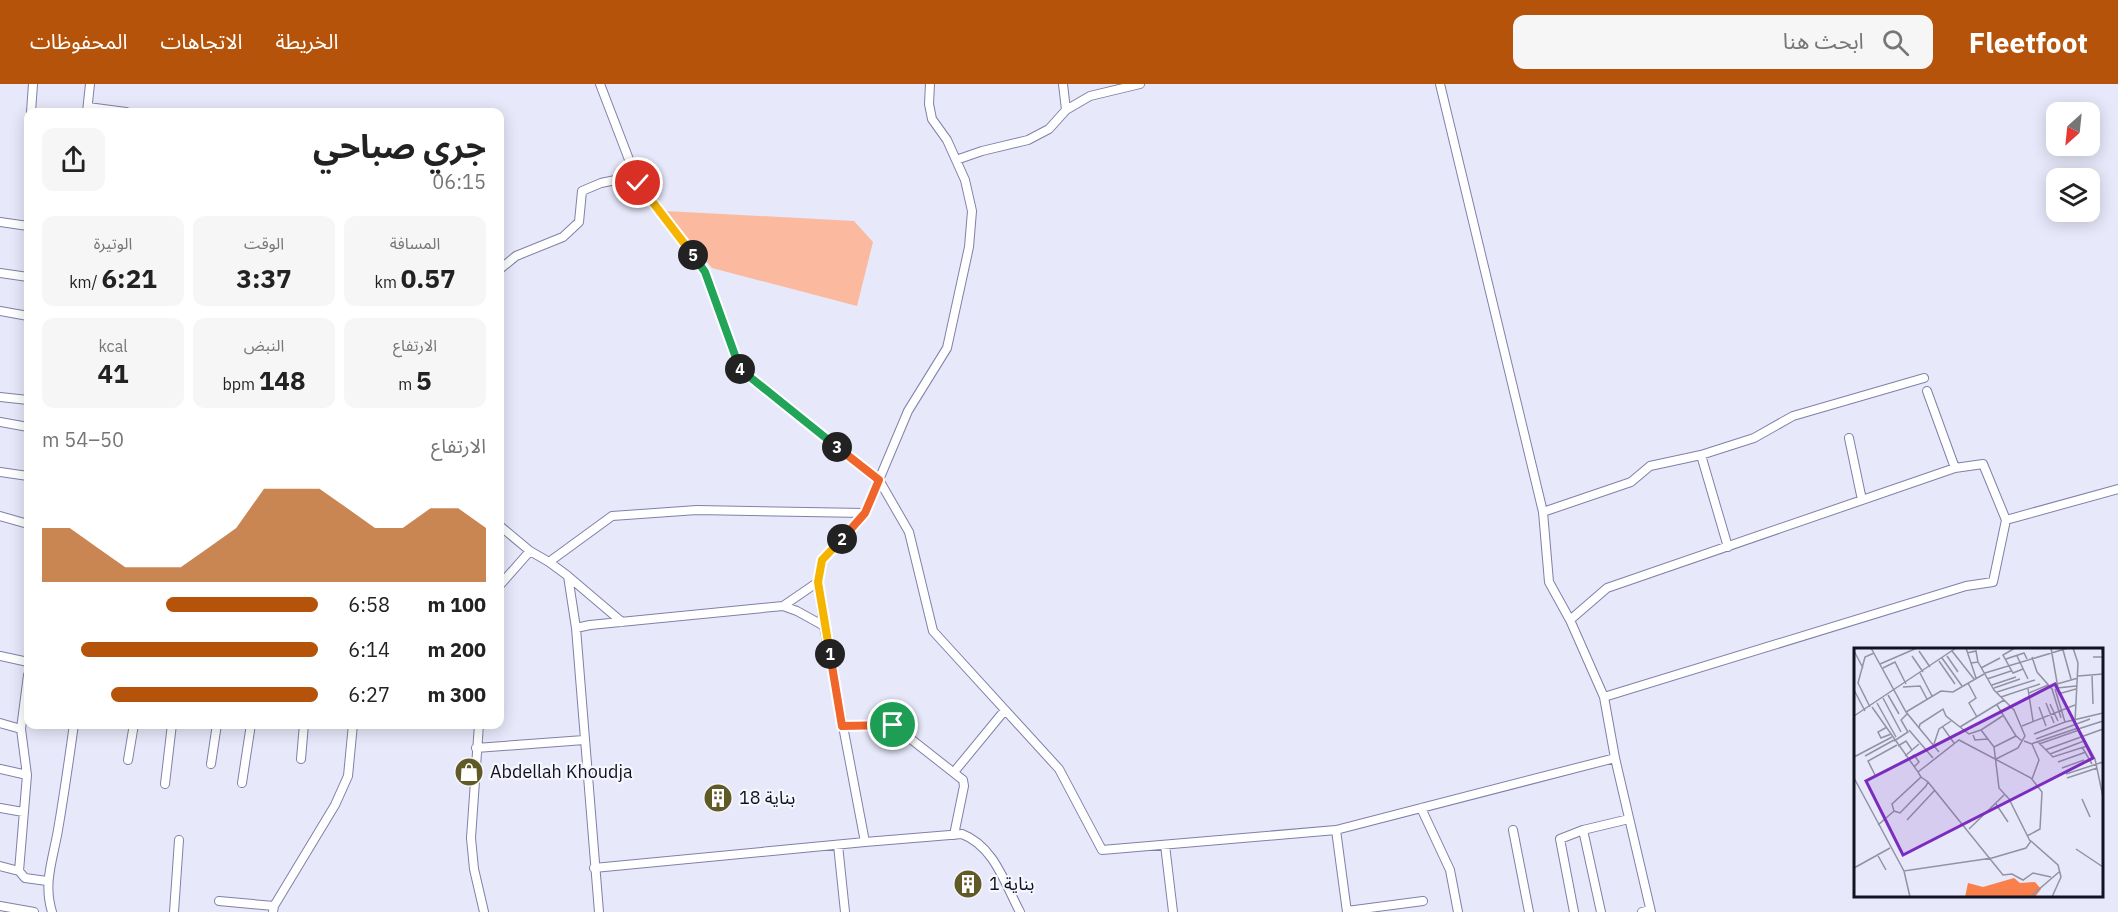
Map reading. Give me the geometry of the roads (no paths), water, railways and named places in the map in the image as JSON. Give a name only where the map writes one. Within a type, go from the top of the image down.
[{"type":"street","points":[[31,108],[33,84]]},
{"type":"street","points":[[87,108],[90,84]]},
{"type":"street","points":[[600,84],[638,183],[705,272],[740,370],[879,480],[909,532],[933,631],[1059,769],[1102,850],[1336,830],[1615,758]]},
{"type":"street","points":[[865,842],[842,726],[818,582],[822,560],[865,513],[908,411],[947,348],[952,326],[969,247],[972,211],[965,180],[947,140],[932,119],[929,104],[930,84]]},
{"type":"street","points":[[1063,84],[1066,110]]},
{"type":"street","points":[[956,160],[1028,140],[1049,129],[1066,110],[1090,96],[1140,84]]},
{"type":"street","points":[[1440,84],[1543,512],[1550,582],[1570,620],[1604,697],[1615,758],[1651,911],[1642,912]]},
{"type":"street","points":[[504,266],[516,256],[563,237],[579,222],[582,191],[601,183],[635,176]]},
{"type":"street","points":[[0,222],[24,225]]},
{"type":"street","points":[[0,273],[24,277]]},
{"type":"street","points":[[0,311],[24,315]]},
{"type":"street","points":[[1543,512],[1631,482],[1650,466],[1701,455],[1754,438],[1793,416],[1924,378]]},
{"type":"street","points":[[1927,391],[1955,468]]},
{"type":"street","points":[[0,397],[24,400]]},
{"type":"street","points":[[0,422],[24,426]]},
{"type":"street","points":[[1849,438],[1862,500]]},
{"type":"street","points":[[1701,455],[1728,547]]},
{"type":"street","points":[[1570,620],[1607,588],[1955,468],[1983,464],[2006,520],[1993,582],[1966,586],[1604,697]]},
{"type":"street","points":[[0,472],[24,475]]},
{"type":"street","points":[[2006,520],[2118,489]]},
{"type":"street","points":[[549,562],[612,516],[697,510],[865,513]]},
{"type":"street","points":[[0,516],[24,523]]},
{"type":"street","points":[[504,529],[530,551],[568,576],[622,622]]},
{"type":"street","points":[[504,580],[530,551]]},
{"type":"street","points":[[568,576],[576,628],[599,912]]},
{"type":"street","points":[[783,606],[818,582]]},
{"type":"street","points":[[576,628],[783,606],[824,626]]},
{"type":"street","points":[[0,656],[24,661]]},
{"type":"street","points":[[19,871],[27,776],[21,729],[24,706]]},
{"type":"street","points":[[954,772],[1005,710]]},
{"type":"street","points":[[0,723],[21,729]]},
{"type":"street","points":[[842,726],[893,725],[954,772],[964,783],[954,835]]},
{"type":"street","points":[[52,912],[47,881],[58,831],[73,729]]},
{"type":"street","points":[[128,760],[133,729]]},
{"type":"street","points":[[165,784],[171,729]]},
{"type":"street","points":[[211,764],[216,729]]},
{"type":"street","points":[[242,783],[250,729]]},
{"type":"street","points":[[301,759],[304,729]]},
{"type":"street","points":[[219,901],[274,909],[335,805],[348,776],[353,729]]},
{"type":"street","points":[[479,729],[471,838],[474,869],[484,912]]},
{"type":"street","points":[[477,748],[584,740]]},
{"type":"street","points":[[0,769],[27,776]]},
{"type":"street","points":[[0,808],[24,812]]},
{"type":"street","points":[[1421,808],[1450,870],[1458,912]]},
{"type":"street","points":[[1574,912],[1560,839],[1582,830],[1629,819]]},
{"type":"street","points":[[1336,830],[1347,912],[1423,901]]},
{"type":"street","points":[[1513,830],[1529,912]]},
{"type":"street","points":[[1582,830],[1601,912]]},
{"type":"street","points":[[594,868],[962,834],[981,844],[992,857],[1020,912]]},
{"type":"street","points":[[174,912],[179,840]]},
{"type":"street","points":[[838,845],[845,912]]},
{"type":"street","points":[[1165,845],[1173,912]]},
{"type":"street","points":[[0,866],[19,871],[26,878],[47,881]]},
{"type":"street","points":[[0,906],[34,912]]},
{"type":"place","name":"Abdellah Khoudja","points":[[469,772]]},
{"type":"place","name":"بناية 18","points":[[718,798]]},
{"type":"place","name":"بناية 1","points":[[968,884]]}]
